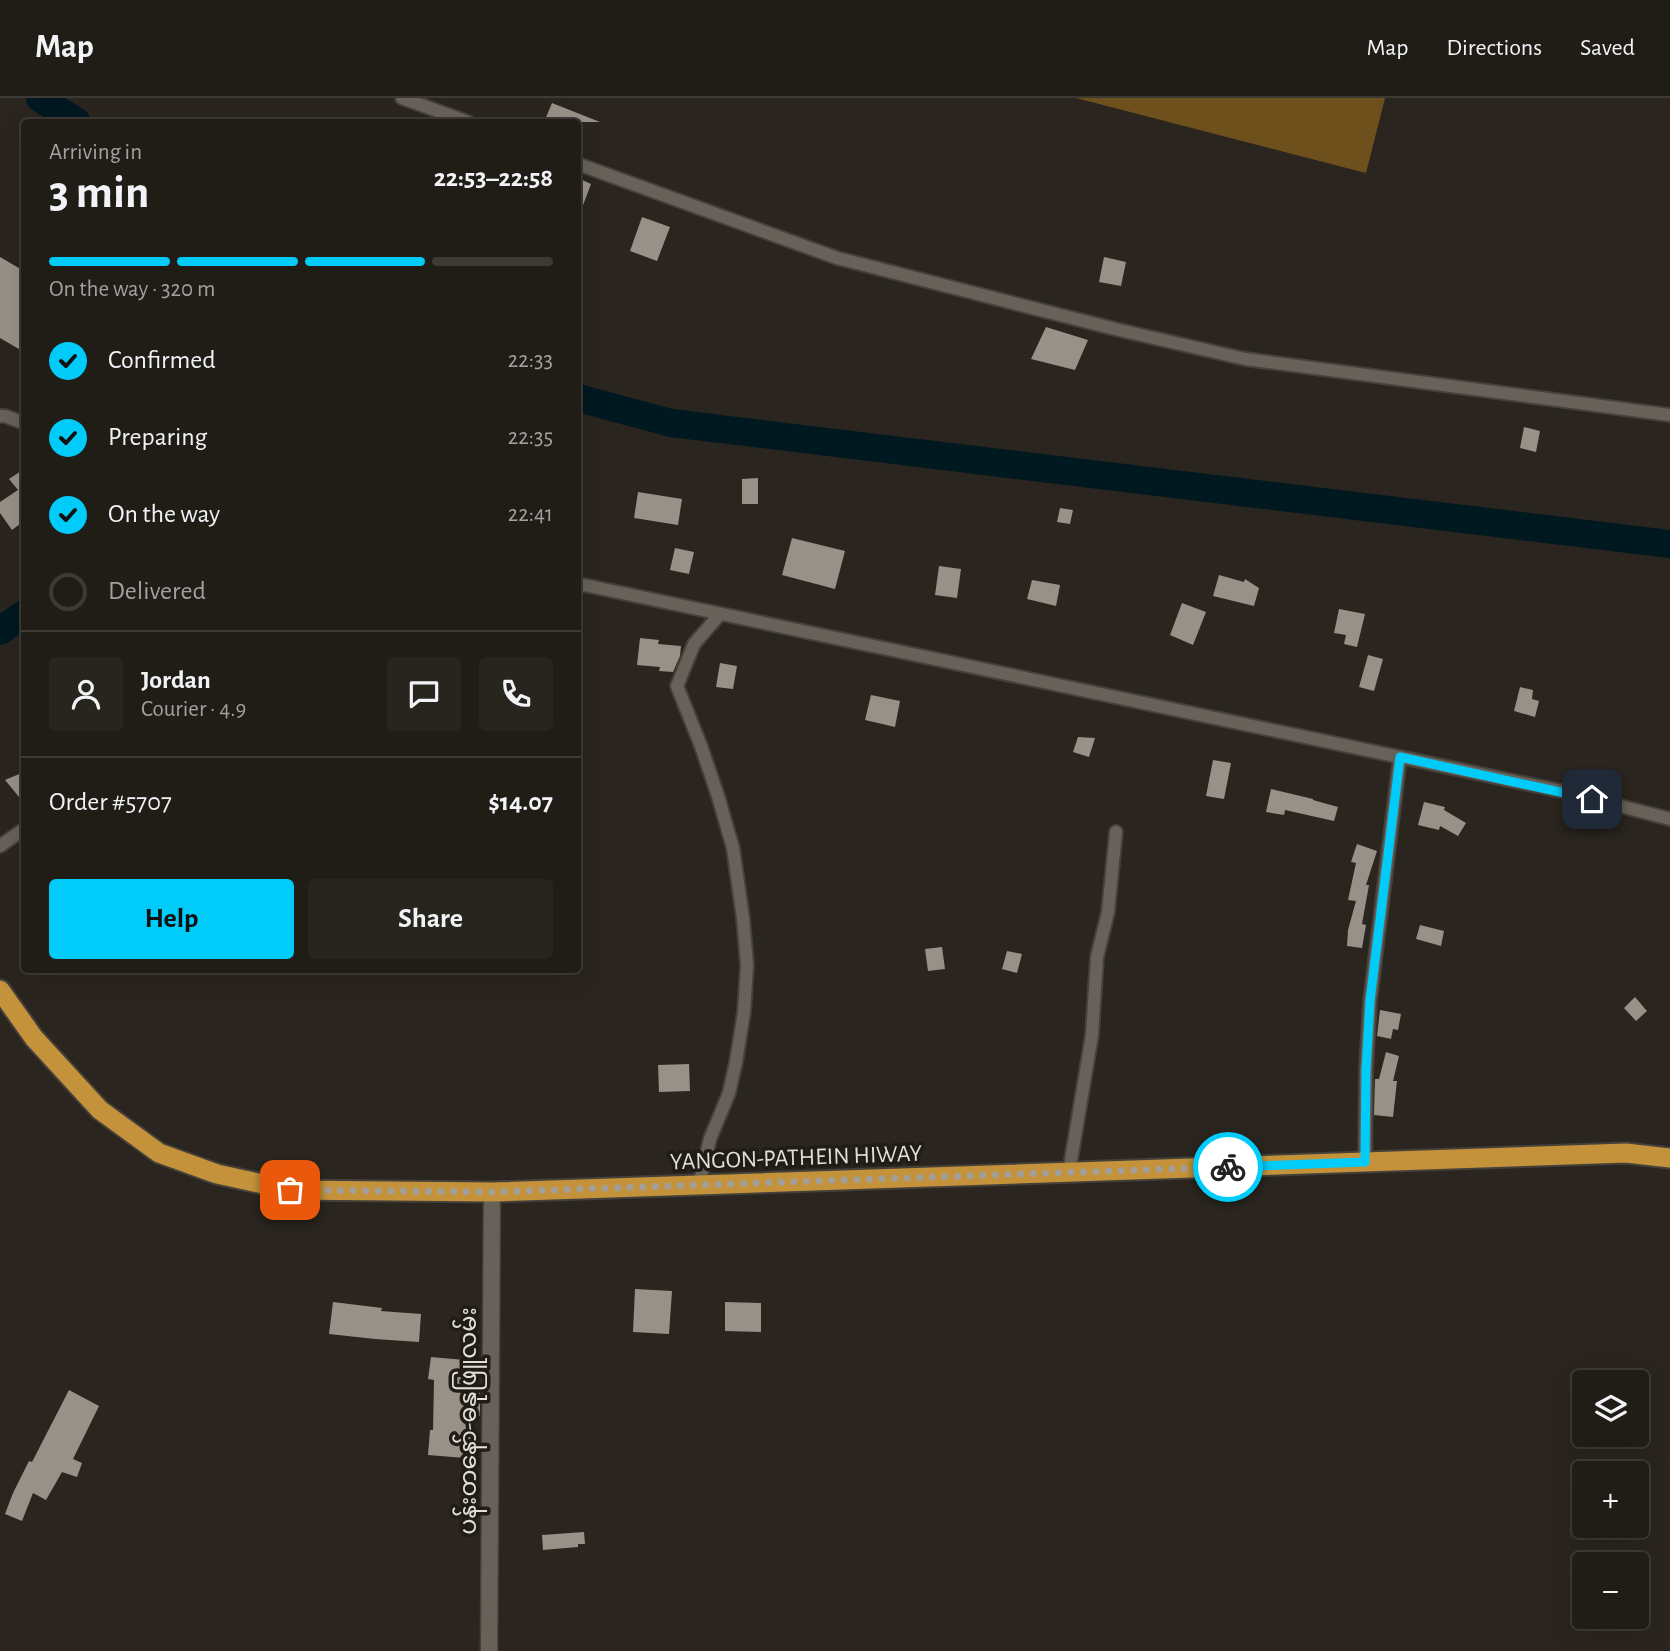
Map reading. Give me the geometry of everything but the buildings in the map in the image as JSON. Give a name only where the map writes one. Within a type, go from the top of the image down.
[{"type":"highway","name":"YANGON-PATHEIN HIWAY","points":[[0,990],[34,1038],[100,1110],[159,1153],[217,1174],[290,1190],[492,1192],[1626,1153],[1670,1158]]},
{"type":"street","points":[[402,98],[460,119]]},
{"type":"street","points":[[581,165],[837,258],[1089,323],[1245,359],[1670,415]]},
{"type":"street","points":[[0,416],[21,422]]},
{"type":"street","points":[[581,586],[1566,792],[1670,819]]},
{"type":"street","points":[[699,1185],[710,1139],[729,1093],[736,1062],[744,1012],[747,965],[733,848],[714,784],[677,686],[694,644],[720,614]]},
{"type":"street","points":[[1365,1162],[1370,1001],[1400,757]]},
{"type":"street","points":[[0,846],[21,831]]},
{"type":"street","points":[[1069,1172],[1092,1035],[1097,957],[1108,912],[1116,832]]},
{"type":"street","name":"ပန်းတနော်-ဓနုဖြူလမ်း","points":[[489,1651],[492,1192]]},
{"type":"shaded area","points":[[1076,98],[1385,98],[1366,173]]},
{"type":"waterway","points":[[40,98],[72,119]]},
{"type":"waterway","points":[[581,399],[671,423],[1670,544]]},
{"type":"waterway","points":[[0,631],[21,616]]},
{"type":"way so far","points":[[290,1190],[492,1192],[1228,1167]]},
{"type":"route","points":[[1228,1167],[1365,1162],[1370,1001],[1400,757],[1592,799]]}]
